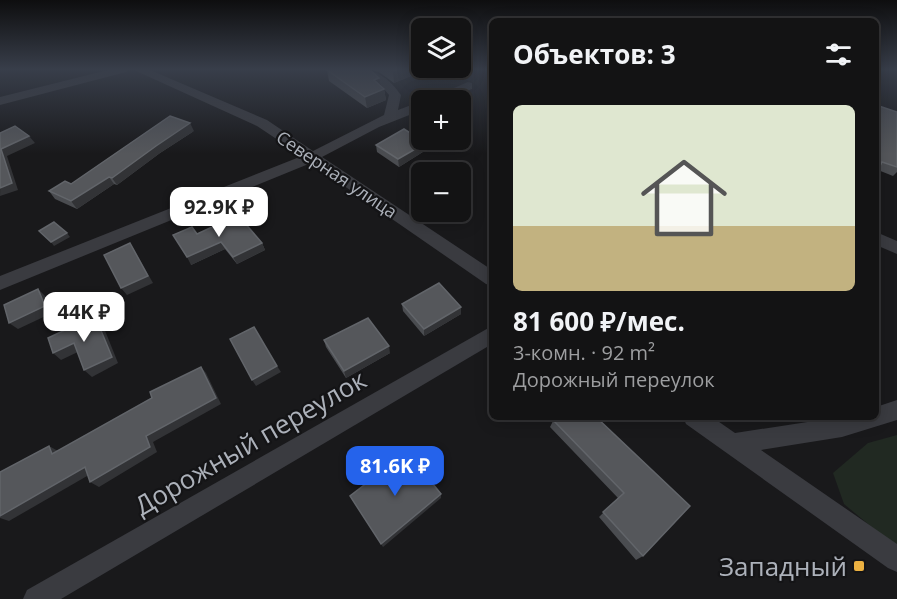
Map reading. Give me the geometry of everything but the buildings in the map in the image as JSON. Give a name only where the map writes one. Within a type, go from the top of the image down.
[{"type":"street","name":"Северная улица","points":[[204,98],[262,123],[489,277]]},
{"type":"street","points":[[390,118],[394,98]]},
{"type":"street","points":[[0,283],[312,157],[411,109]]},
{"type":"street","points":[[879,239],[897,248]]},
{"type":"street","name":"Дорожный переулок","points":[[36,599],[489,336]]},
{"type":"street","points":[[879,416],[897,410]]},
{"type":"street","points":[[698,420],[897,559]]},
{"type":"street","points":[[734,444],[842,427],[865,420]]},
{"type":"shaded area","points":[[897,435],[897,548],[844,504],[833,473],[868,443]]},
{"type":"place","name":"Западный","points":[[859,566]]}]
